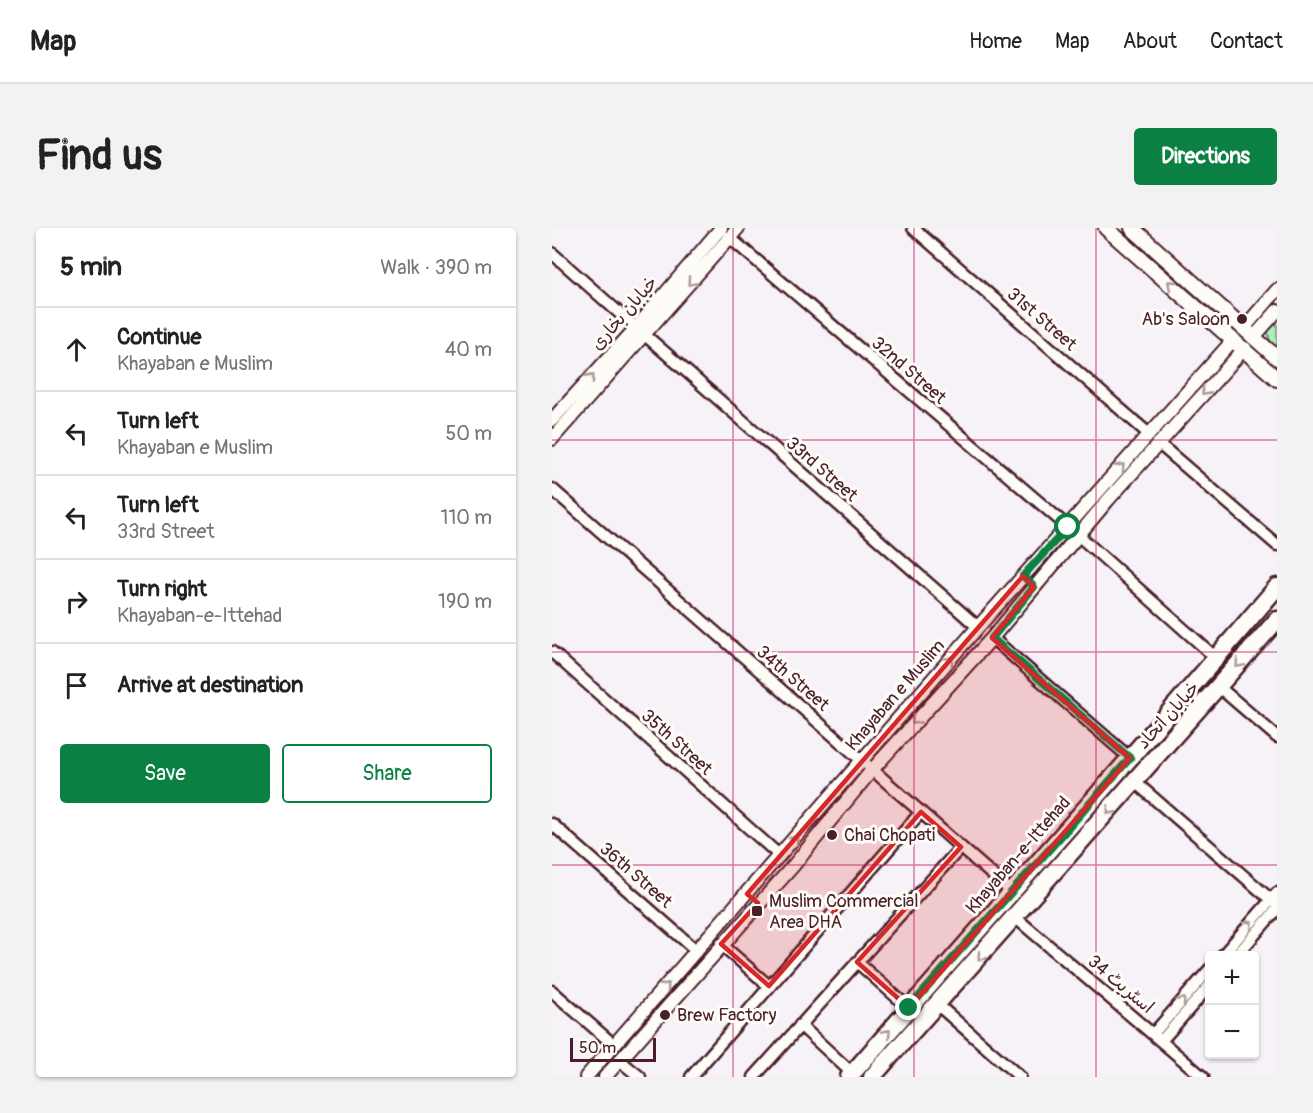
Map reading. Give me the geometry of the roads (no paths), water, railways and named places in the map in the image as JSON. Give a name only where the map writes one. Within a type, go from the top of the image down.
[{"type":"main road","points":[[1106,228],[1277,379]]},
{"type":"main road","points":[[1132,228],[1277,358]]},
{"type":"main road","name":"Khayaban-e-Ittehad","points":[[850,1075],[1130,758],[1277,586]]},
{"type":"main road","name":"خیابان اتحاد","points":[[872,1077],[1016,918],[1277,620]]},
{"type":"street","name":"31st Street","points":[[912,228],[1277,545]]},
{"type":"street","points":[[640,332],[725,230]]},
{"type":"street","name":"32nd Street","points":[[725,230],[1216,658]]},
{"type":"street","name":"33rd Street","points":[[552,253],[978,627]]},
{"type":"street","points":[[1249,332],[1277,290]]},
{"type":"street","points":[[1249,332],[1277,311]]},
{"type":"street","name":"خیابان بخاری","points":[[552,420],[640,332]]},
{"type":"street","name":"خیابان بخاری","points":[[552,439],[640,332]]},
{"type":"street","name":"Khayaban e Muslim","points":[[610,1075],[619,1060],[872,770],[992,638],[1034,587],[1073,531],[1239,344]]},
{"type":"street","name":"34th Street","points":[[552,489],[1012,892]]},
{"type":"street","name":"Khayaban e Muslim","points":[[586,1077],[1023,576],[1073,531]]},
{"type":"street","points":[[1023,576],[1034,587]]},
{"type":"street","points":[[992,638],[1130,758]]},
{"type":"street","name":"35th Street","points":[[552,652],[780,856]]},
{"type":"street","points":[[1219,687],[1277,737]]},
{"type":"street","points":[[925,688],[936,698]]},
{"type":"street","points":[[1135,782],[1275,902]]},
{"type":"street","points":[[691,1077],[921,812]]},
{"type":"street","name":"36th Street","points":[[552,824],[698,951]]},
{"type":"street","points":[[754,1077],[961,847]]},
{"type":"street","points":[[747,894],[758,903]]},
{"type":"street","points":[[1227,951],[1275,902]]},
{"type":"street","points":[[1240,951],[1275,902]]},
{"type":"street","name":"اسٹریٹ 34","points":[[1016,918],[1158,1036],[1203,1077]]},
{"type":"street","points":[[721,944],[769,987]]},
{"type":"street","points":[[857,962],[909,1008]]},
{"type":"street","points":[[1158,1036],[1205,974]]},
{"type":"street","points":[[1158,1036],[1205,989]]},
{"type":"street","points":[[552,991],[614,1045]]},
{"type":"street","points":[[650,1004],[660,1013]]},
{"type":"street","points":[[938,1005],[1020,1077]]},
{"type":"street","points":[[801,1025],[850,1075]]},
{"type":"street","points":[[619,1060],[640,1077]]},
{"type":"place","name":"Ab's Saloon","points":[[1242,319]]},
{"type":"place","name":"Chai Chopati","points":[[832,835]]},
{"type":"place","name":"Muslim Commercial Area DHA","points":[[757,911]]},
{"type":"place","name":"Brew Factory","points":[[665,1015]]}]
